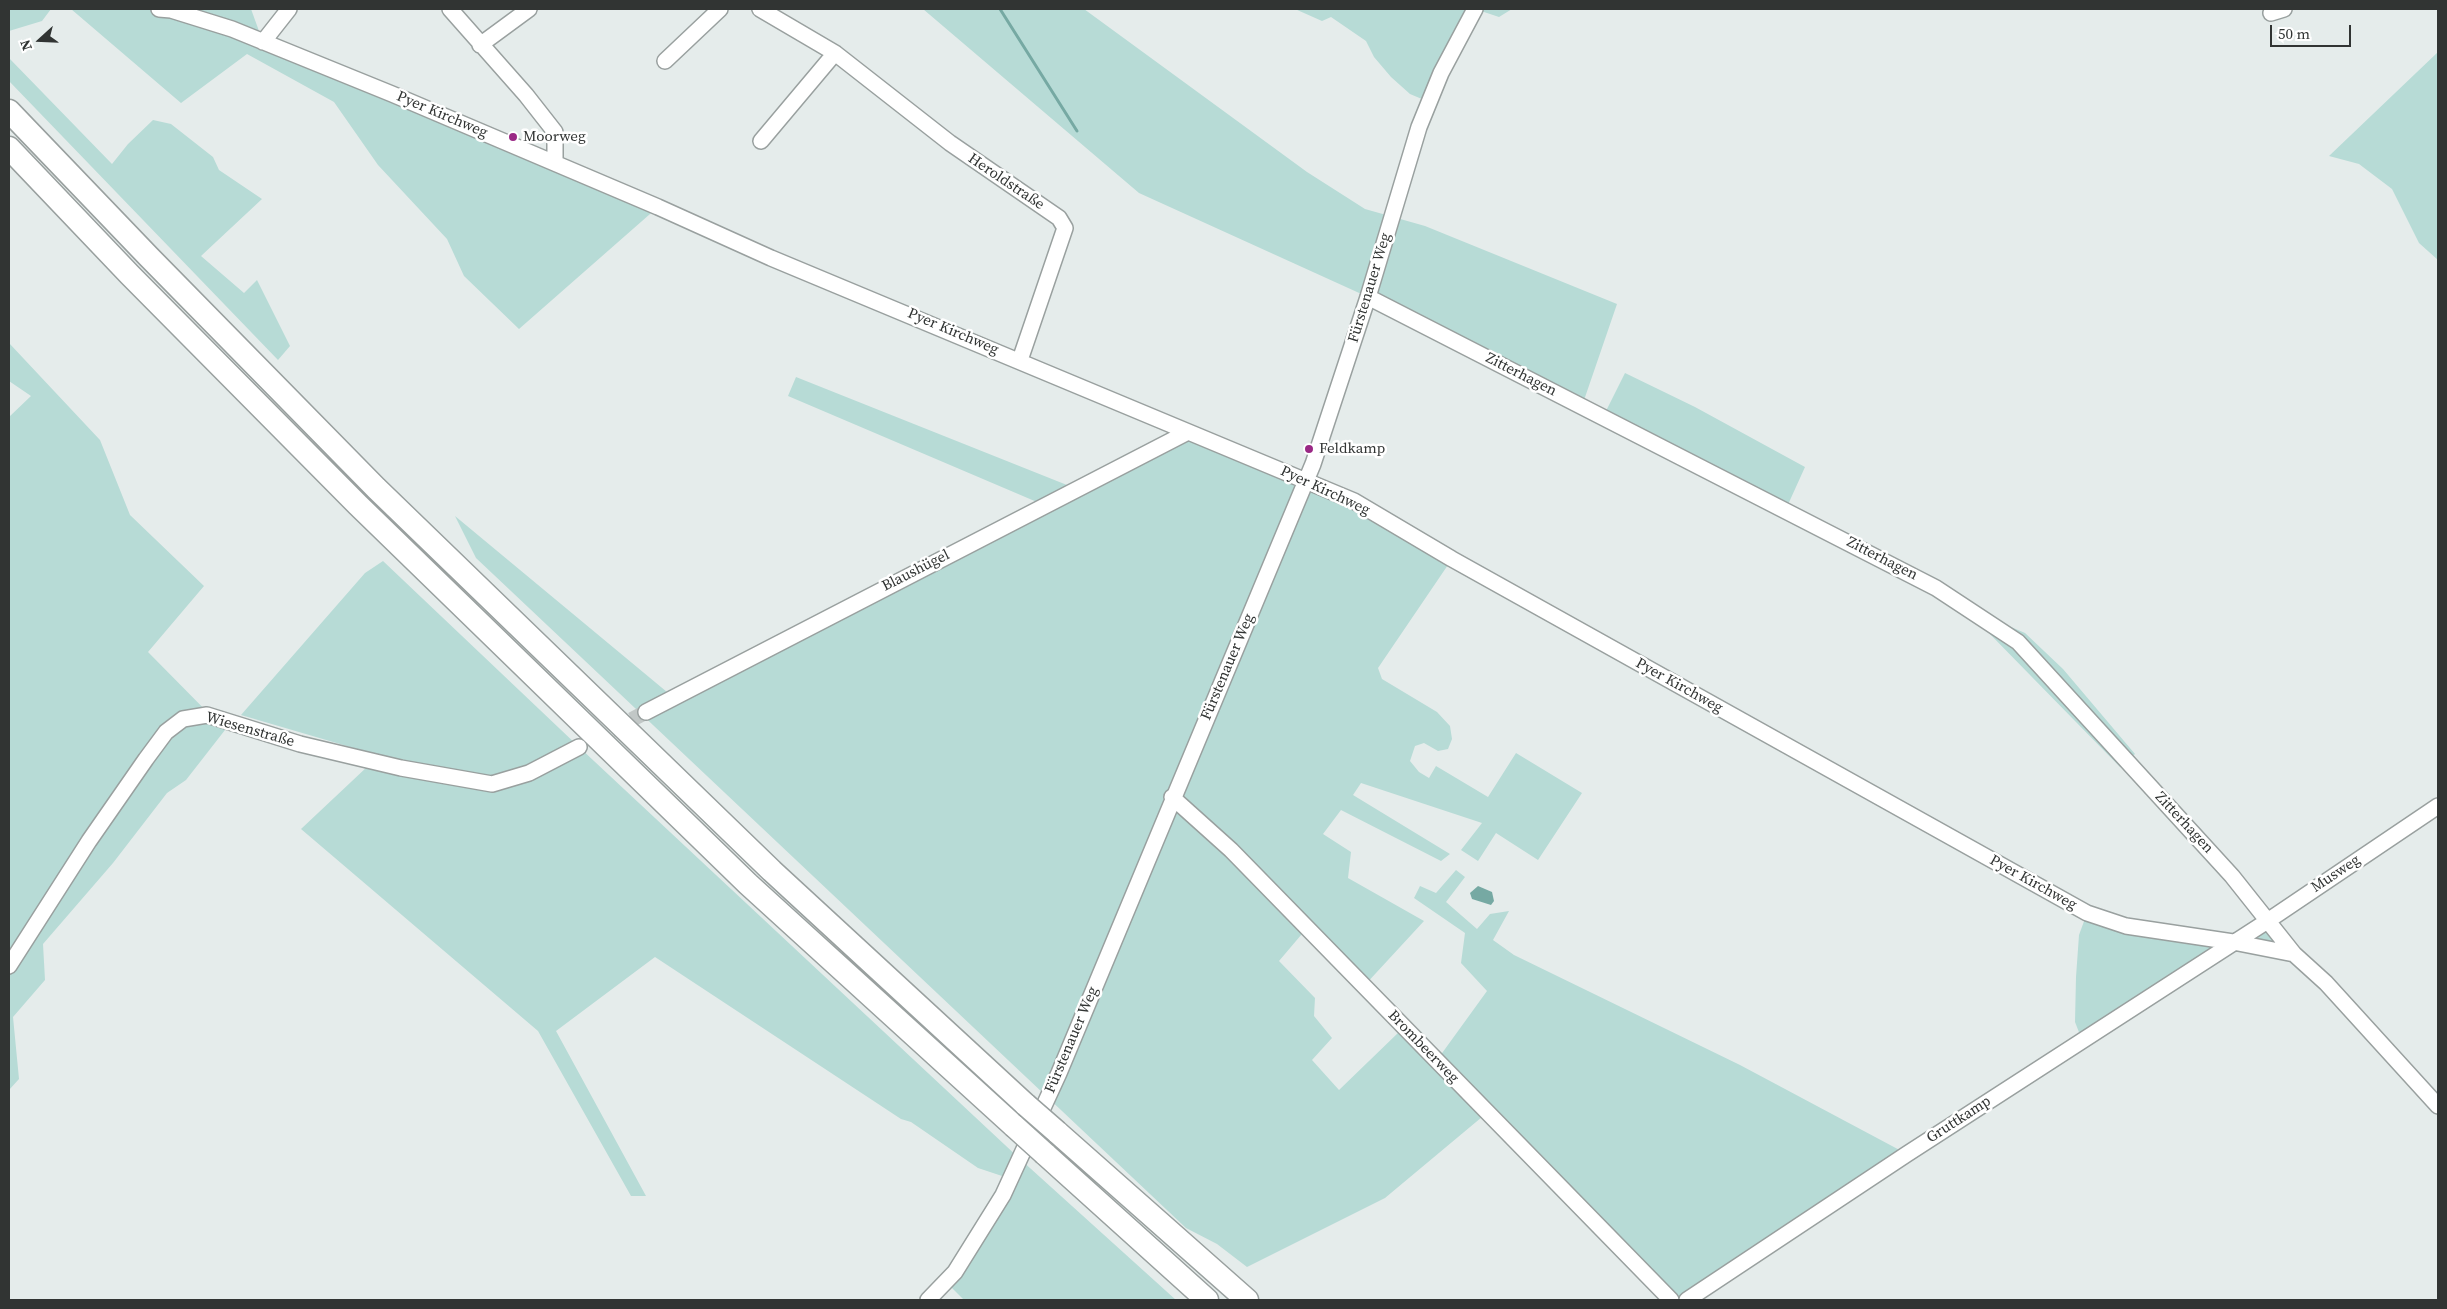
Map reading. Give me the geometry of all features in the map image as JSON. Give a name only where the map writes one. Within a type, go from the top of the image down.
[{"type":"highway","points":[[9,111],[149,257],[376,488],[772,871],[1026,1105],[1247,1300]]},
{"type":"highway","points":[[9,148],[130,275],[365,512],[748,884],[1207,1300]]},
{"type":"street","name":"Pyer Kirchweg","points":[[158,9],[171,10],[263,42],[555,163],[771,258],[1020,360],[1186,433],[1354,501],[1452,560],[2087,913],[2126,926],[2233,942],[2294,954]]},
{"type":"street","points":[[263,42],[288,9]]},
{"type":"street","points":[[450,9],[526,95],[555,132],[555,163]]},
{"type":"street","points":[[480,44],[529,9]]},
{"type":"street","points":[[665,61],[720,9]]},
{"type":"street","name":"Heroldstraße","points":[[760,9],[835,53],[950,143],[1059,218],[1065,228],[1020,360]]},
{"type":"street","name":"Fürstenauer Weg","points":[[928,1300],[955,1272],[1003,1195],[1059,1073],[1172,797],[1306,480],[1368,297],[1419,126],[1441,73],[1475,9]]},
{"type":"street","points":[[761,141],[835,53]]},
{"type":"street","name":"Zitterhagen","points":[[1368,297],[1936,588],[2018,642],[2232,876],[2269,920],[2294,954]]},
{"type":"street","name":"Blaushügel","points":[[646,712],[1186,433]]},
{"type":"street","name":"Wiesenstraße","points":[[9,966],[89,842],[146,759],[166,732],[182,719],[207,715],[309,746],[401,768],[492,784],[529,773],[579,747]]},
{"type":"street","name":"Brombeerweg","points":[[1172,797],[1231,850],[1671,1300]]},
{"type":"street","name":"Musweg","points":[[2233,942],[2269,920],[2438,806]]},
{"type":"street","name":"Gruttkamp","points":[[1687,1300],[2233,942]]},
{"type":"street","points":[[2294,954],[2326,983],[2438,1106]]},
{"type":"shaded area","points":[[9,9],[51,9],[42,21],[9,31]]},
{"type":"shaded area","points":[[71,9],[251,9],[263,42],[658,207],[519,329],[464,276],[447,239],[378,165],[334,102],[247,54],[181,103]]},
{"type":"shaded area","points":[[923,9],[1084,9],[1307,172],[1365,209],[1425,226],[1617,304],[1582,406],[1368,297],[1139,193]]},
{"type":"shaded area","points":[[1295,9],[1475,9],[1429,102],[1410,94],[1391,77],[1374,57],[1366,41],[1331,17],[1322,21]]},
{"type":"shaded area","points":[[1475,9],[1512,9],[1499,17]]},
{"type":"shaded area","points":[[2438,52],[2438,260],[2419,243],[2392,189],[2359,164],[2329,156]]},
{"type":"shaded area","points":[[9,58],[112,164],[128,144],[153,120],[171,124],[213,157],[219,170],[262,199],[201,256],[244,293],[257,280],[290,346],[278,360],[9,81]]},
{"type":"shaded area","points":[[9,343],[100,440],[130,515],[204,586],[148,652],[225,730],[186,780],[167,793],[113,863],[43,944],[45,980],[13,1017],[19,1079],[9,1090],[9,417],[31,396],[9,381]]},
{"type":"shaded area","points":[[1625,373],[1695,407],[1805,467],[1786,509],[1603,416]]},
{"type":"shaded area","points":[[796,377],[1077,489],[1186,433],[1316,484],[1452,559],[1378,668],[1382,679],[1437,712],[1450,726],[1452,739],[1448,749],[1438,751],[1424,743],[1415,746],[1410,761],[1419,772],[1429,778],[1436,766],[1488,797],[1516,753],[1582,793],[1538,860],[1496,833],[1478,861],[1461,850],[1482,823],[1361,783],[1353,795],[1450,854],[1441,861],[1341,810],[1323,834],[1351,852],[1348,878],[1424,921],[1364,986],[1307,928],[1279,961],[1315,998],[1314,1016],[1332,1038],[1312,1060],[1339,1090],[1399,1032],[1432,1067],[1487,991],[1461,963],[1465,933],[1414,898],[1420,886],[1436,893],[1456,870],[1465,877],[1446,902],[1477,929],[1490,914],[1509,911],[1493,940],[1514,955],[1740,1065],[1907,1154],[1682,1300],[1675,1300],[1488,1112],[1385,1198],[1247,1267],[1217,1244],[1186,1228],[476,558],[455,516],[673,697],[1044,505],[788,396]]},
{"type":"shaded area","points":[[383,561],[1020,1159],[1176,1300],[964,1300],[946,1282],[1015,1169],[1002,1176],[978,1168],[911,1122],[901,1119],[655,957],[556,1031],[646,1196],[631,1196],[538,1031],[301,829],[368,766],[374,754],[241,715],[365,573]]},
{"type":"shaded area","points":[[1990,618],[2025,633],[2063,669],[2135,754],[2120,767],[1986,630]]},
{"type":"shaded area","points":[[1478,886],[1492,892],[1494,901],[1491,905],[1472,899],[1470,893]]},
{"type":"shaded area","points":[[2087,913],[2233,942],[2082,1040],[2075,1022],[2076,977],[2079,935]]},
{"type":"shaded area","points":[[2269,920],[2294,954],[2233,942]]},
{"type":"waterway","points":[[1000,9],[1077,131]]},
{"type":"tunnel","points":[[591,741],[646,712]]},
{"type":"place","name":"Moorweg","points":[[513,137]]},
{"type":"place","name":"Feldkamp","points":[[1309,449]]}]
